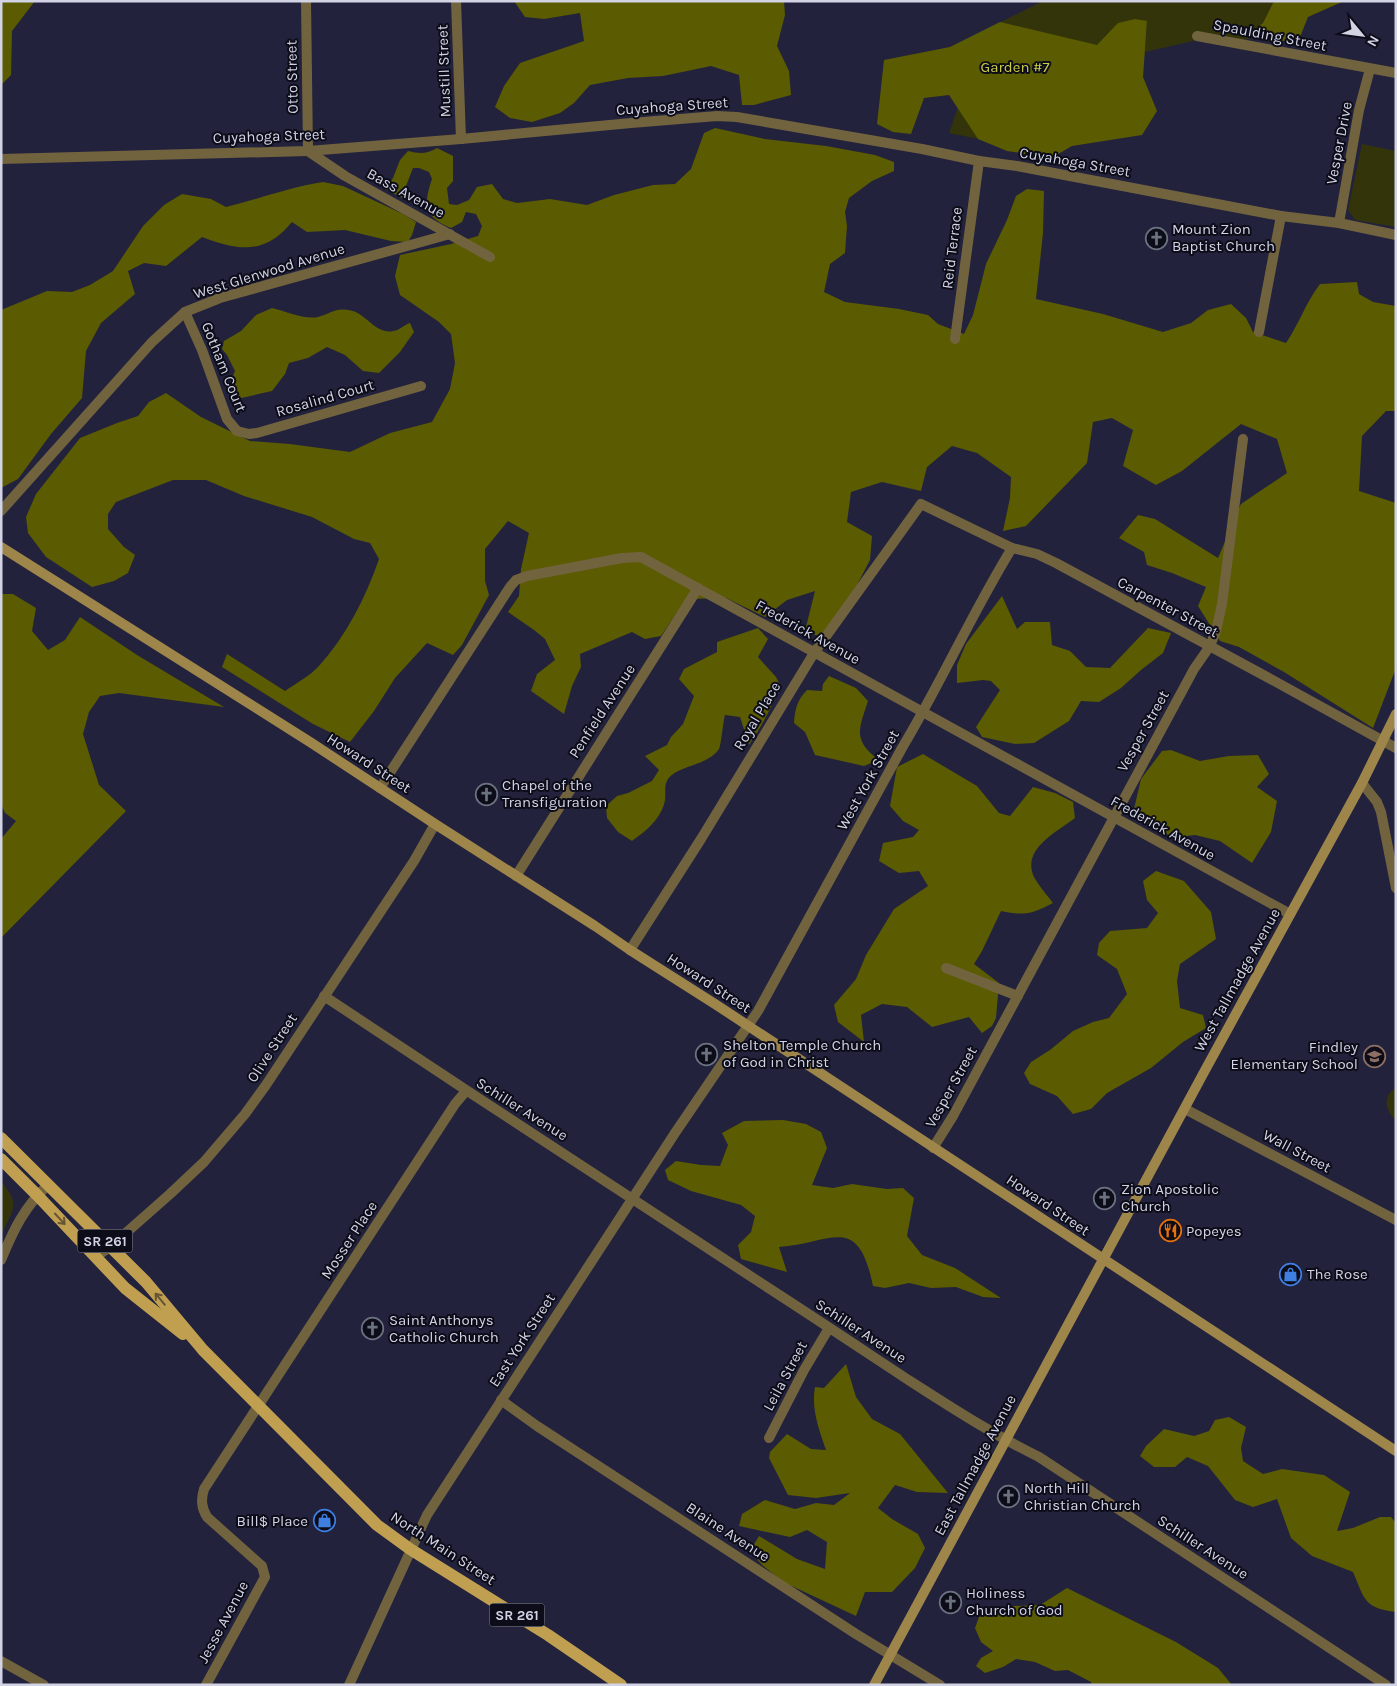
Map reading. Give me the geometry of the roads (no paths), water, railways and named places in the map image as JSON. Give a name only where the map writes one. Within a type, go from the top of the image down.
[{"type":"main road","name":"Howard Street","points":[[1,547],[682,982],[1396,1451]]},
{"type":"main road","name":"West Tallmadge Avenue","points":[[1103,1258],[1362,783],[1396,714]]},
{"type":"main road","name":"North Main Street","points":[[1,1138],[146,1282],[203,1350],[377,1525],[410,1549],[548,1635],[622,1685]]},
{"type":"main road","name":"North Main Street","points":[[1,1159],[131,1293],[203,1350]]},
{"type":"main road","name":"East Tallmadge Avenue","points":[[874,1685],[1103,1258]]},
{"type":"street","name":"Otto Street","points":[[306,1],[308,151]]},
{"type":"street","name":"Mustill Street","points":[[456,1],[462,139]]},
{"type":"street","name":"Spaulding Street","points":[[1197,36],[1396,73]]},
{"type":"street","name":"Vesper Drive","points":[[1339,223],[1359,110],[1370,69]]},
{"type":"street","name":"Cuyahoga Street","points":[[1,158],[308,151],[717,116],[737,117],[912,147],[1281,216],[1339,223],[1396,236]]},
{"type":"street","name":"Bass Avenue","points":[[308,151],[344,176],[490,257]]},
{"type":"street","name":"Reid Terrace","points":[[956,339],[979,161]]},
{"type":"street","points":[[1259,332],[1281,216]]},
{"type":"street","name":"West Glenwood Avenue","points":[[1,511],[152,342],[186,312],[220,298],[450,234]]},
{"type":"street","name":"Gotham Court","points":[[186,312],[227,418],[237,432]]},
{"type":"street","name":"Rosalind Court","points":[[237,432],[257,433],[421,386]]},
{"type":"street","name":"Vesper Street","points":[[933,1148],[1018,996],[1194,669],[1210,646],[1216,631],[1222,604],[1243,439]]},
{"type":"street","name":"Carpenter Street","points":[[921,504],[1012,548],[1036,554],[1056,563],[1396,748]]},
{"type":"street","name":"Royal Place","points":[[630,950],[696,847],[814,653],[921,504]]},
{"type":"street","name":"West York Street","points":[[747,1026],[770,991],[902,748],[923,713],[993,579],[1012,548]]},
{"type":"street","name":"Frederick Avenue","points":[[380,788],[516,580],[527,576],[622,558],[641,557],[1290,914]]},
{"type":"street","name":"Penfield Avenue","points":[[516,876],[698,588]]},
{"type":"street","points":[[1362,783],[1377,802],[1381,812],[1396,888]]},
{"type":"street","name":"Olive Street","points":[[96,1257],[170,1194],[222,1142],[266,1085],[414,861],[435,824]]},
{"type":"street","points":[[946,968],[1018,996]]},
{"type":"street","name":"Schiller Avenue","points":[[324,996],[828,1328],[1005,1441],[1039,1457],[1386,1685]]},
{"type":"street","name":"East York Street","points":[[349,1685],[427,1515],[747,1026]]},
{"type":"street","name":"Mosser Place","points":[[258,1406],[455,1104],[466,1091]]},
{"type":"street","name":"Wall Street","points":[[1185,1109],[1396,1220]]},
{"type":"street","points":[[24,1182],[34,1171]]},
{"type":"street","points":[[1,1260],[18,1221],[37,1195],[48,1185]]},
{"type":"street","name":"Leila Street","points":[[769,1438],[828,1328]]},
{"type":"street","name":"Blaine Avenue","points":[[501,1400],[545,1431],[890,1655],[940,1685]]},
{"type":"street","name":"Jesse Avenue","points":[[206,1685],[265,1577],[262,1566],[208,1517],[204,1512],[201,1499],[204,1489],[258,1406]]},
{"type":"street","points":[[1,1661],[44,1685]]},
{"type":"place","name":"Mount Zion Baptist Church","points":[[1156,238]]},
{"type":"place","name":"Chapel of the Transfiguration","points":[[486,794]]},
{"type":"place","name":"Shelton Temple Church of God in Christ","points":[[707,1054]]},
{"type":"place","name":"Findley Elementary School","points":[[1374,1056]]},
{"type":"place","name":"Zion Apostolic Church","points":[[1105,1198]]},
{"type":"place","name":"Popeyes","points":[[1170,1231]]},
{"type":"place","name":"The Rose","points":[[1291,1274]]},
{"type":"place","name":"Saint Anthonys Catholic Church","points":[[373,1329]]},
{"type":"place","name":"North Hill Christian Church","points":[[1008,1497]]},
{"type":"place","name":"Bill$ Place","points":[[324,1521]]},
{"type":"place","name":"Holiness Church of God","points":[[950,1602]]},
{"type":"park label","name":"Garden #7","points":[[1015,67]]}]
